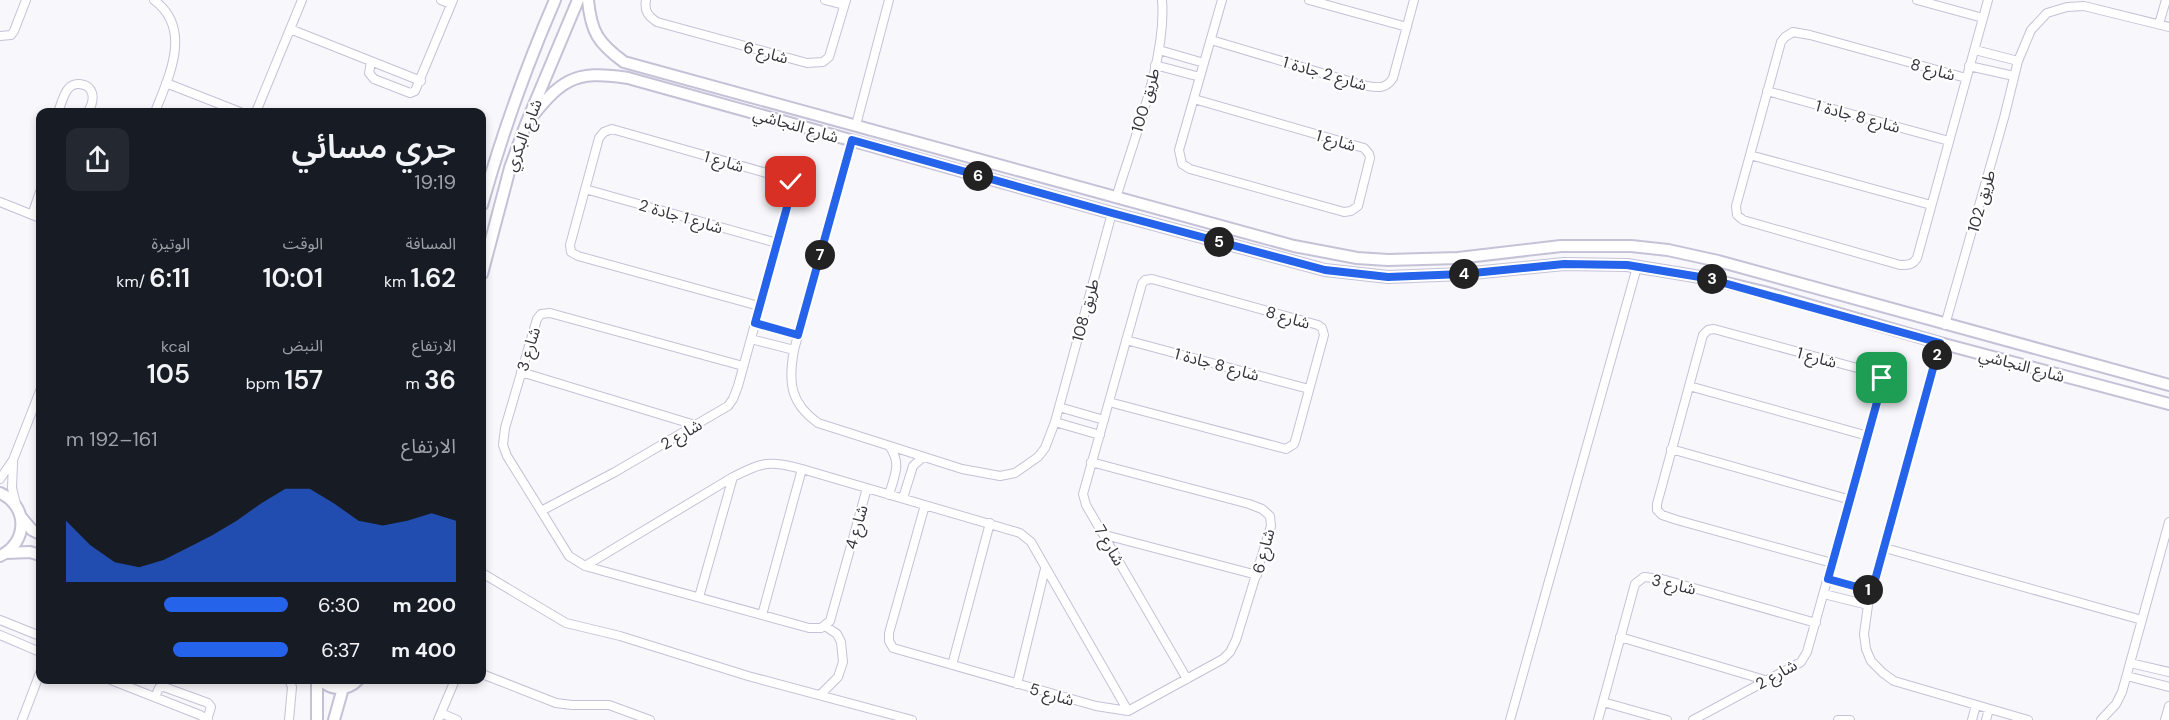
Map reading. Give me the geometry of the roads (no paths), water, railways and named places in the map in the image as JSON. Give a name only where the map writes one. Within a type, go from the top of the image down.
[{"type":"main road","name":"شارع البكري","points":[[486,191],[508,117],[555,0]]},
{"type":"main road","name":"شارع البكري","points":[[486,259],[510,168],[578,0]]},
{"type":"main road","name":"شارع النجاشي","points":[[588,0],[594,29],[600,42],[624,62],[1328,254],[1388,260],[1458,258],[1561,246],[1630,246],[1668,250],[1718,261],[2169,386]]},
{"type":"main road","name":"شارع النجاشي","points":[[526,124],[547,97],[570,80],[601,74],[628,78],[1325,270],[1388,277],[1463,274],[1564,264],[1637,267],[1706,278],[2169,404]]},
{"type":"main road","points":[[723,104],[719,97],[721,93],[727,91]]},
{"type":"main road","points":[[1228,244],[1235,239],[1230,229]]},
{"type":"main road","points":[[1250,250],[1249,239],[1255,235]]},
{"type":"main road","points":[[1812,306],[1821,301],[1820,290]]},
{"type":"main road","points":[[1839,314],[1837,304],[1844,297]]},
{"type":"main road","points":[[0,493],[10,499],[21,517],[36,532]]},
{"type":"main road","points":[[3,555],[14,546],[20,537],[21,517]]},
{"type":"main road","points":[[3,555],[30,552],[36,554]]},
{"type":"main road","points":[[317,720],[319,684]]},
{"type":"main road","points":[[326,684],[343,688],[353,684]]},
{"type":"main road","points":[[334,720],[343,688]]},
{"type":"street","points":[[0,36],[11,35],[14,31],[26,0]]},
{"type":"street","points":[[154,0],[166,8],[173,23],[175,58],[156,108]]},
{"type":"street","points":[[258,108],[302,0]]},
{"type":"street","points":[[371,62],[368,69],[371,77],[410,93],[416,92],[452,2],[441,0]]},
{"type":"street","name":"شارع 6","points":[[646,0],[649,17],[657,22],[807,63],[823,62],[829,57],[845,3],[825,0]]},
{"type":"street","points":[[856,125],[888,0]]},
{"type":"street","name":"طريق 100","points":[[1116,198],[1159,50],[1163,27],[1162,0]]},
{"type":"street","points":[[1194,99],[1222,0]]},
{"type":"street","points":[[1309,0],[1407,27]]},
{"type":"street","name":"شارع 2 جادة 1","points":[[1211,40],[1362,85],[1380,88],[1389,85],[1393,78],[1414,0]]},
{"type":"street","points":[[1917,0],[1983,18]]},
{"type":"street","points":[[1966,78],[1988,0]]},
{"type":"street","points":[[2159,24],[2166,0]]},
{"type":"street","name":"طريق 102","points":[[1945,325],[2018,61],[2031,30],[2047,13],[2057,9],[2084,6],[2169,27]]},
{"type":"street","points":[[290,29],[421,81]]},
{"type":"street","name":"شارع 8","points":[[1797,31],[1966,78],[1917,258],[1911,264],[1900,265],[1739,218],[1736,206],[1781,42],[1788,34],[1797,31]]},
{"type":"street","points":[[1159,50],[1204,63]]},
{"type":"street","points":[[1975,50],[2018,61]]},
{"type":"street","points":[[1155,65],[1200,78]]},
{"type":"street","points":[[1970,66],[2014,76]]},
{"type":"street","points":[[166,83],[230,108]]},
{"type":"street","points":[[60,108],[67,90],[78,84],[89,87],[92,91],[93,102],[90,108]]},
{"type":"street","name":"شارع 8 جادة 1","points":[[1767,91],[1949,141]]},
{"type":"street","name":"شارع 1","points":[[1194,99],[1364,148],[1370,154],[1370,158],[1358,206],[1351,212],[1344,212],[1190,169],[1182,164],[1179,150],[1194,99]]},
{"type":"street","name":"شارع 1","points":[[612,129],[784,178],[791,182],[792,189],[777,243],[759,306],[578,256],[571,252],[570,245],[599,138],[604,132],[612,129]]},
{"type":"street","name":"طريق 108","points":[[852,140],[794,350],[790,379],[798,404],[807,416],[818,423],[923,457],[984,474],[1000,476],[1016,472],[1038,457],[1045,448],[1055,422],[1112,213]]},
{"type":"street","points":[[1750,155],[1931,206]]},
{"type":"street","name":"شارع 1 جادة 2","points":[[585,189],[777,243]]},
{"type":"street","points":[[0,202],[36,216]]},
{"type":"street","points":[[32,215],[36,204]]},
{"type":"street","points":[[1510,720],[1637,267]]},
{"type":"street","name":"شارع 8","points":[[1152,279],[1322,328],[1324,335],[1309,389],[1294,444],[1286,449],[1109,402],[1142,284],[1145,280],[1152,279]]},
{"type":"street","name":"شارع 2","points":[[541,511],[615,472],[728,406],[733,399],[759,306]]},
{"type":"street","name":"شارع 3","points":[[585,566],[569,556],[507,456],[503,445],[505,428],[537,319],[541,314],[550,313],[743,366]]},
{"type":"street","points":[[755,323],[798,335]]},
{"type":"street","name":"شارع 1","points":[[1714,329],[1878,374],[1882,384],[1868,436],[1832,563],[1662,515],[1657,510],[1671,449],[1703,335],[1708,330],[1714,329]]},
{"type":"street","points":[[751,339],[794,350]]},
{"type":"street","name":"شارع 8 جادة 1","points":[[1126,340],[1309,389]]},
{"type":"street","points":[[1940,343],[1868,605],[1865,626],[1866,649],[1871,662],[1894,681],[2028,720]]},
{"type":"street","points":[[521,372],[695,425]]},
{"type":"street","points":[[1689,386],[1868,436]]},
{"type":"street","points":[[0,479],[13,460],[36,401]]},
{"type":"street","name":"شارع 7","points":[[1109,402],[1083,494],[1086,505],[1187,679]]},
{"type":"street","points":[[1059,407],[1104,420]]},
{"type":"street","points":[[1055,422],[1100,435]]},
{"type":"street","points":[[889,495],[897,463],[897,457],[890,447]]},
{"type":"street","points":[[1671,449],[1851,500]]},
{"type":"street","points":[[903,498],[913,466],[923,457]]},
{"type":"street","points":[[13,460],[12,488],[16,506]]},
{"type":"street","name":"شارع 6","points":[[1091,462],[1262,509],[1270,516],[1271,526],[1257,575],[1230,652],[1223,659],[1128,711]]},
{"type":"street","name":"شارع 4","points":[[585,566],[733,477],[754,466],[778,463],[867,488],[830,621],[825,626]]},
{"type":"street","points":[[762,615],[802,469]]},
{"type":"street","points":[[699,597],[733,477]]},
{"type":"street","points":[[867,488],[990,523],[1020,533],[1031,542],[1128,711]]},
{"type":"street","name":"شارع 5","points":[[926,506],[889,633],[889,640],[893,648],[1110,710],[1128,711]]},
{"type":"street","points":[[2101,720],[2116,704],[2127,676],[2169,522]]},
{"type":"street","points":[[952,665],[990,523]]},
{"type":"street","points":[[1105,535],[1257,575]]},
{"type":"street","points":[[1885,548],[2142,620]]},
{"type":"street","name":"شارع 2","points":[[1693,720],[1801,662],[1807,652],[1832,563]]},
{"type":"street","points":[[585,566],[809,628],[825,626],[837,634],[844,651],[838,677],[820,695]]},
{"type":"street","points":[[1017,684],[1045,569]]},
{"type":"street","points":[[486,575],[566,623],[620,636],[748,676],[912,720]]},
{"type":"street","name":"شارع 3","points":[[1598,720],[1635,584],[1644,577],[1662,579],[1816,623]]},
{"type":"street","points":[[1828,579],[1872,591]]},
{"type":"street","points":[[1824,594],[1868,605]]},
{"type":"street","points":[[0,620],[36,634]]},
{"type":"street","points":[[0,635],[36,650]]},
{"type":"street","points":[[1620,637],[1765,680]]},
{"type":"street","points":[[2130,663],[2169,672]]},
{"type":"street","points":[[486,676],[556,703],[609,705],[647,719]]},
{"type":"street","points":[[2127,676],[2169,687]]},
{"type":"street","points":[[22,720],[36,683]]},
{"type":"street","points":[[121,684],[200,715],[207,720],[211,707],[208,703],[162,687],[155,697]]},
{"type":"street","points":[[289,720],[291,684]]},
{"type":"street","points":[[453,684],[439,717],[457,720]]},
{"type":"street","points":[[1603,702],[1667,720]]},
{"type":"street","points":[[1972,720],[1976,705]]},
{"type":"street","points":[[2166,720],[2169,706]]},
{"type":"street","points":[[1986,720],[1989,709]]},
{"type":"street","points":[[1838,720],[1850,720]]}]
